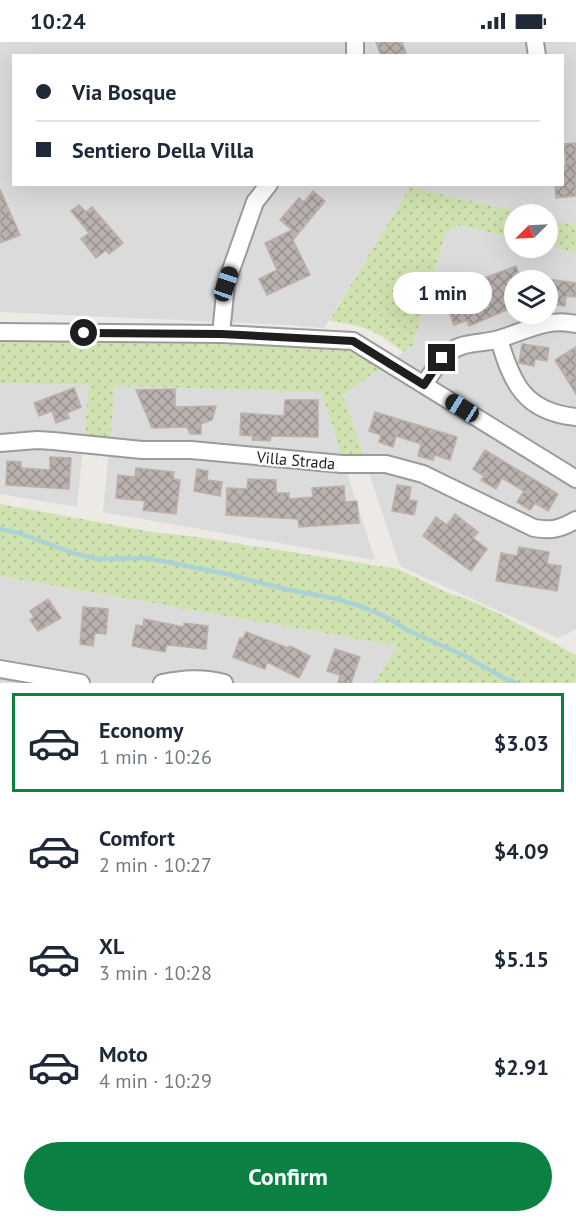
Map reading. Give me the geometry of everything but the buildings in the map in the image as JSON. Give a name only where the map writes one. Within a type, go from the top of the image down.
[{"type":"street","points":[[221,334],[226,284],[255,202],[267,186]]},
{"type":"street","points":[[424,385],[442,358],[464,345],[499,339],[543,323],[576,324]]},
{"type":"street","points":[[0,332],[221,334],[353,341],[576,478]]},
{"type":"street","points":[[499,339],[510,373],[525,396],[556,414],[576,417]]},
{"type":"street","name":"Villa Strada","points":[[0,442],[37,440],[142,450],[191,450],[342,464],[386,464],[423,474],[534,528],[557,529],[576,520]]},
{"type":"street","points":[[0,669],[81,683]]},
{"type":"street","points":[[162,683],[192,679],[224,683]]},
{"type":"shaded area","points":[[0,42],[576,42],[576,226],[558,222],[558,204],[504,204],[504,208],[410,187],[324,328],[0,312]]},
{"type":"shaded area","points":[[459,225],[504,236],[504,258],[558,258],[558,248],[576,253],[576,629],[558,638],[400,566],[343,395],[413,345],[446,233]]},
{"type":"shaded area","points":[[0,383],[89,385],[77,507],[0,494]]},
{"type":"shaded area","points":[[115,386],[321,392],[375,560],[103,512]]},
{"type":"shaded area","points":[[0,576],[397,646],[374,683],[0,683]]},
{"type":"green space","points":[[410,187],[504,208],[504,236],[459,225],[446,233],[413,345],[403,352],[385,338],[369,330],[351,324],[329,321]]},
{"type":"green space","points":[[558,222],[576,226],[576,253],[558,248]]},
{"type":"green space","points":[[0,341],[322,346],[346,350],[360,355],[381,368],[343,395],[364,457],[342,457],[321,392],[115,386],[110,440],[84,437],[89,385],[0,383]]},
{"type":"green space","points":[[0,504],[152,532],[398,569],[448,593],[498,613],[576,655],[576,683],[374,683],[397,646],[0,576]]},
{"type":"waterway","points":[[0,529],[97,559],[147,558],[337,599],[388,618],[407,630],[517,683]]},
{"type":"route","points":[[84,333],[221,334],[353,341],[424,385],[442,358]]}]
